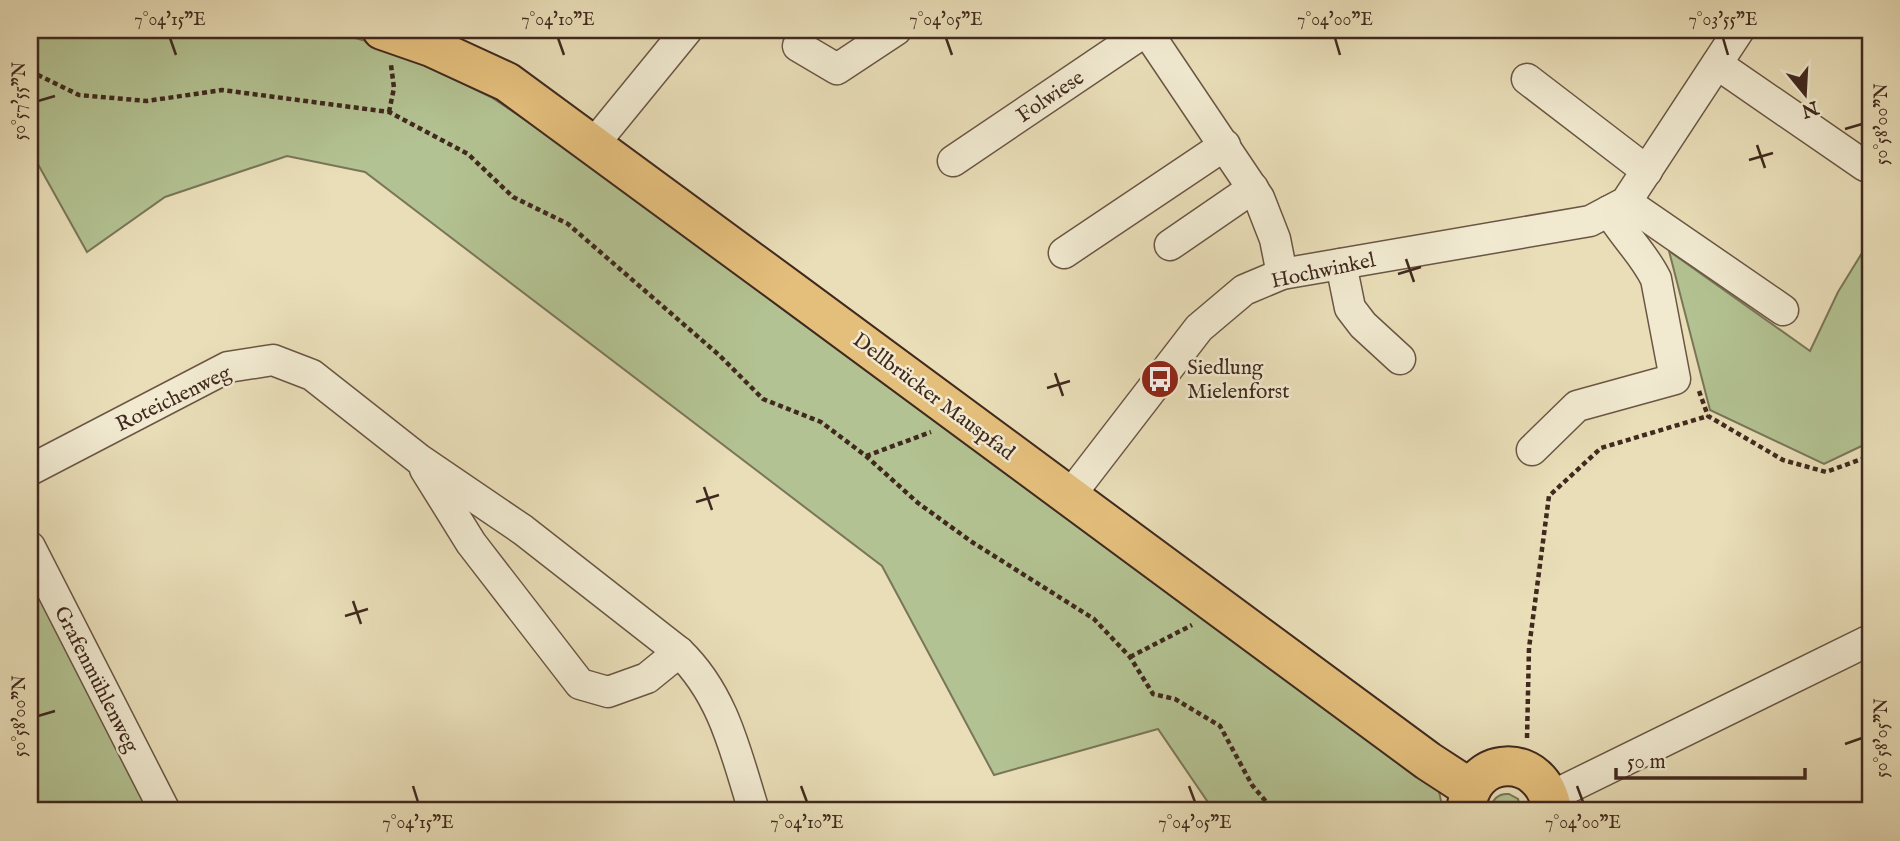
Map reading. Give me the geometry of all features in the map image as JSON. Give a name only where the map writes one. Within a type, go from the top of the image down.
[{"type":"main road","name":"Dellbrücker Mauspfad","points":[[385,31],[431,47],[507,82],[1428,761],[1469,800],[1486,774],[1506,766],[1533,774],[1544,784],[1551,804]]},
{"type":"street","points":[[593,145],[687,30]]},
{"type":"street","points":[[798,46],[837,69],[896,30]]},
{"type":"street","name":"Folwiese","points":[[953,161],[1147,30],[1259,198],[1275,239],[1282,275]]},
{"type":"street","points":[[1532,450],[1577,406],[1675,379],[1656,279],[1649,264],[1618,226],[1618,206],[1647,171],[1739,30]]},
{"type":"street","points":[[1717,64],[1865,166]]},
{"type":"street","points":[[1527,79],[1647,171]]},
{"type":"street","points":[[1065,253],[1225,145]]},
{"type":"street","points":[[1170,245],[1253,188]]},
{"type":"street","points":[[1618,206],[1783,310]]},
{"type":"street","name":"Hochwinkel","points":[[1068,498],[1199,328],[1244,290],[1282,275],[1590,221],[1618,206]]},
{"type":"street","points":[[1341,264],[1350,308],[1363,325],[1400,359]]},
{"type":"street","name":"Roteichenweg","points":[[30,470],[229,367],[273,360],[312,375],[420,460],[523,530],[679,652],[697,670],[713,694],[732,740],[754,811]]},
{"type":"street","name":"Roteichenweg","points":[[420,460],[471,543],[580,684],[608,692],[647,678],[679,652]]},
{"type":"street","name":"Grafenmühlenweg","points":[[30,547],[165,811]]},
{"type":"street","points":[[1551,804],[1870,640]]},
{"type":"path","points":[[385,31],[394,88],[389,112]]},
{"type":"path","points":[[30,71],[79,95],[147,101],[222,90],[389,112],[468,155],[513,197],[568,224],[719,355],[764,399],[821,422],[866,456],[918,503],[972,542],[1094,619],[1130,657],[1153,694],[1175,699],[1220,726],[1252,785],[1274,811]]},
{"type":"path","points":[[1695,380],[1708,416],[1783,460],[1826,472],[1869,457],[1870,464]]},
{"type":"path","points":[[1527,751],[1529,648],[1549,496],[1601,448],[1708,416]]},
{"type":"path","points":[[866,456],[965,419]]},
{"type":"path","points":[[1130,657],[1222,610]]},
{"type":"green space","points":[[30,30],[326,30],[384,46],[491,97],[545,133],[1439,791],[1443,811],[1214,811],[1158,729],[994,775],[882,566],[365,172],[287,156],[165,197],[87,252],[30,150]]},
{"type":"green space","points":[[1870,240],[1870,442],[1824,464],[1710,410],[1669,251],[1810,351],[1838,292]]},
{"type":"green space","points":[[30,576],[148,811],[30,811]]},
{"type":"green space","points":[[1509,794],[1518,799],[1521,811],[1491,811],[1496,798]]},
{"type":"place","name":"Siedlung Mielenforst","points":[[1160,379]]}]
